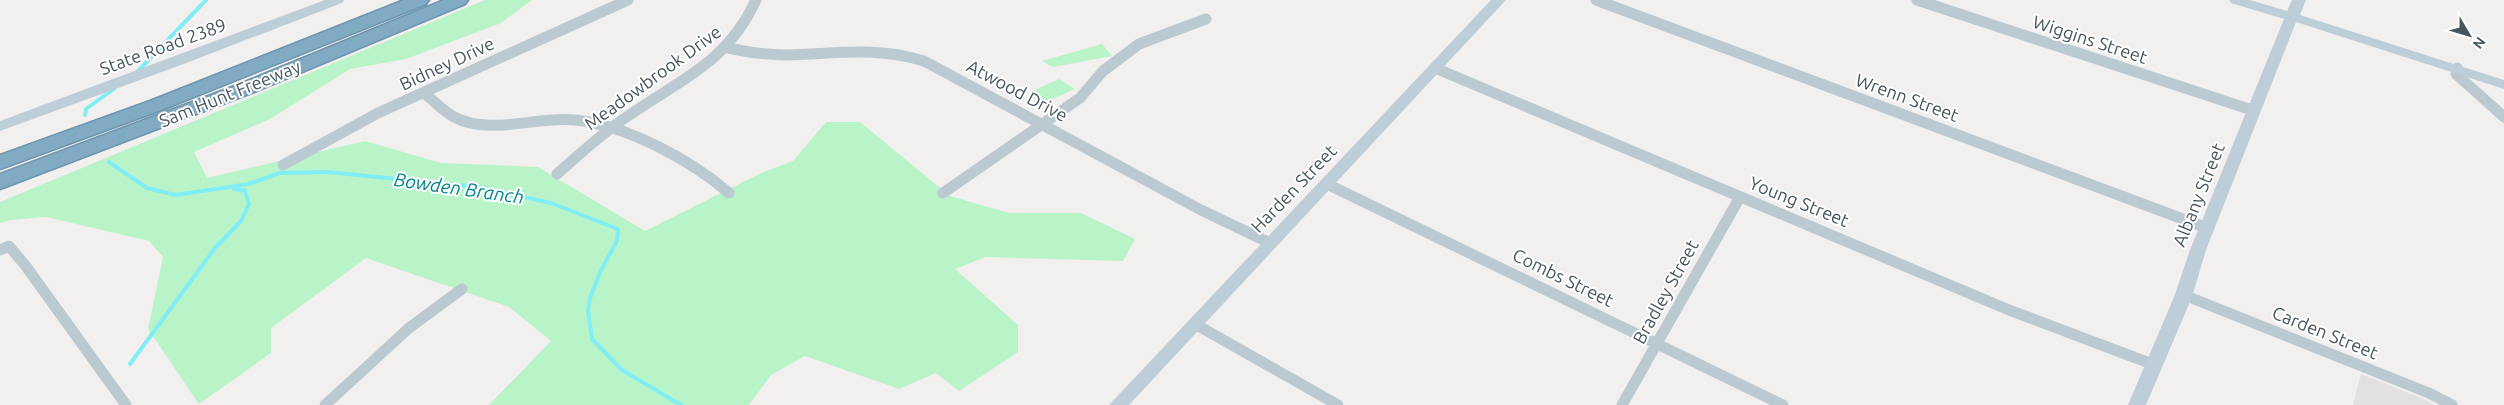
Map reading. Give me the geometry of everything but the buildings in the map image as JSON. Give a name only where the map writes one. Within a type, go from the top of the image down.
[{"type":"highway","name":"Sam Hunt Freeway","points":[[0,162],[237,74],[420,0]]},
{"type":"highway","name":"Sam Hunt Freeway","points":[[0,182],[238,91],[459,0]]},
{"type":"street","name":"State Road 2389","points":[[0,126],[168,65],[337,0]]},
{"type":"street","name":"Bidney Drive","points":[[283,165],[343,131],[628,0]]},
{"type":"street","name":"Meadowbrook Drive","points":[[557,174],[610,128],[728,48],[750,20],[756,0]]},
{"type":"street","name":"Harden Street","points":[[1118,405],[1499,0]]},
{"type":"street","name":"Wrenn Street","points":[[1596,0],[2207,228]]},
{"type":"street","name":"Wiggins Street","points":[[1917,0],[2252,110]]},
{"type":"street","points":[[2236,0],[2457,68],[2504,85]]},
{"type":"street","name":"Albany Street","points":[[2137,405],[2152,364],[2184,295],[2207,228],[2230,172],[2252,110],[2264,88],[2299,0]]},
{"type":"street","points":[[943,194],[1080,98],[1103,71],[1139,44],[1206,19]]},
{"type":"street","name":"Atwood Drive","points":[[728,48],[767,55],[871,49],[910,56],[924,61],[1201,210],[1270,243]]},
{"type":"street","name":"Young Street","points":[[1435,68],[2010,310],[2152,364]]},
{"type":"street","points":[[2457,68],[2456,74],[2504,117]]},
{"type":"street","points":[[424,93],[448,113],[466,121],[492,124],[564,119],[584,121],[610,128],[693,166],[709,176],[729,193]]},
{"type":"street","name":"Combs Street","points":[[1327,184],[1783,405]]},
{"type":"street","name":"Bradley Street","points":[[1622,405],[1740,197]]},
{"type":"street","points":[[5,248],[24,263],[92,362],[126,405]]},
{"type":"street","points":[[325,405],[402,334],[462,289]]},
{"type":"street","name":"Carden Street","points":[[2184,295],[2429,393],[2452,405]]},
{"type":"street","points":[[1195,324],[1338,405]]},
{"type":"shaded area","points":[[2361,374],[2426,400],[2435,405],[2353,405]]},
{"type":"green space","points":[[485,0],[532,0],[501,23],[406,59],[350,69],[270,119],[194,152],[207,178],[365,141],[441,163],[538,167],[645,231],[759,174],[793,161],[826,122],[860,122],[950,196],[1009,213],[1081,213],[1135,239],[1123,261],[986,257],[955,269],[1018,325],[1018,352],[959,391],[936,373],[899,389],[805,356],[771,375],[749,405],[489,405],[551,341],[509,307],[366,258],[271,328],[271,353],[199,404],[148,329],[163,257],[149,241],[46,217],[10,220],[0,223],[0,202]]},
{"type":"green space","points":[[1102,44],[1112,56],[1053,67],[1042,61]]},
{"type":"green space","points":[[1059,79],[1075,89],[1042,104],[1028,93]]},
{"type":"waterway","name":"Bowden Branch","points":[[137,72],[206,0]]},
{"type":"waterway","name":"Bowden Branch","points":[[85,115],[86,109],[115,88]]},
{"type":"waterway","name":"Bowden Branch","points":[[109,162],[147,188],[175,195],[249,184],[279,173],[327,172],[478,187],[551,203],[615,228],[618,230],[617,241],[601,270],[590,298],[588,310],[592,339],[622,370],[681,405]]},
{"type":"waterway","points":[[130,364],[215,248],[241,221],[249,204],[245,191],[234,189]]}]
